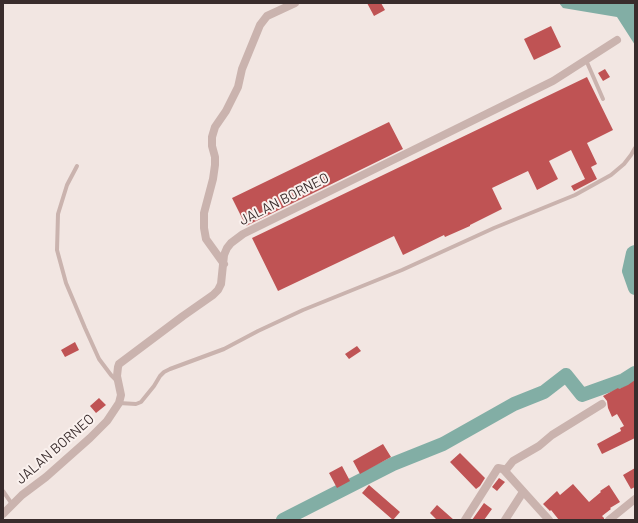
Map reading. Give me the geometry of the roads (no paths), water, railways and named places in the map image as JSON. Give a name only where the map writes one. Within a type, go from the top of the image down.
[{"type":"street","points":[[224,264],[206,239],[204,228],[204,213],[215,165],[215,157],[212,146],[213,132],[238,87],[242,69],[260,25],[267,16],[295,3]]},
{"type":"street","name":"JALAN BORNEO","points":[[3,514],[12,504],[46,477],[107,421],[119,403],[121,395],[118,370],[120,364],[218,290],[221,284],[224,255],[231,243],[243,234],[553,81],[618,40]]},
{"type":"street","points":[[504,471],[513,461],[539,446],[552,435],[602,404]]},
{"type":"street","points":[[465,520],[498,468],[502,468],[549,520]]},
{"type":"street","points":[[505,520],[523,492]]},
{"type":"street","points":[[609,520],[635,499]]},
{"type":"lane","points":[[586,60],[603,99]]},
{"type":"lane","points":[[119,403],[136,404],[141,402],[160,376],[170,369],[224,349],[290,316],[402,270],[494,228],[575,195],[611,175],[624,164],[632,155],[635,148]]},
{"type":"lane","points":[[77,166],[68,185],[58,214],[57,250],[66,283],[85,328],[100,358],[111,375],[119,383]]},
{"type":"lane","points":[[3,491],[12,504]]},
{"type":"water","points":[[559,3],[635,3],[635,45],[617,17],[563,8]]},
{"type":"waterway","points":[[635,252],[633,253],[629,271],[635,288]]},
{"type":"waterway","points":[[283,520],[393,464],[443,444],[514,404],[544,392],[566,375],[582,395],[624,380],[635,373]]}]
